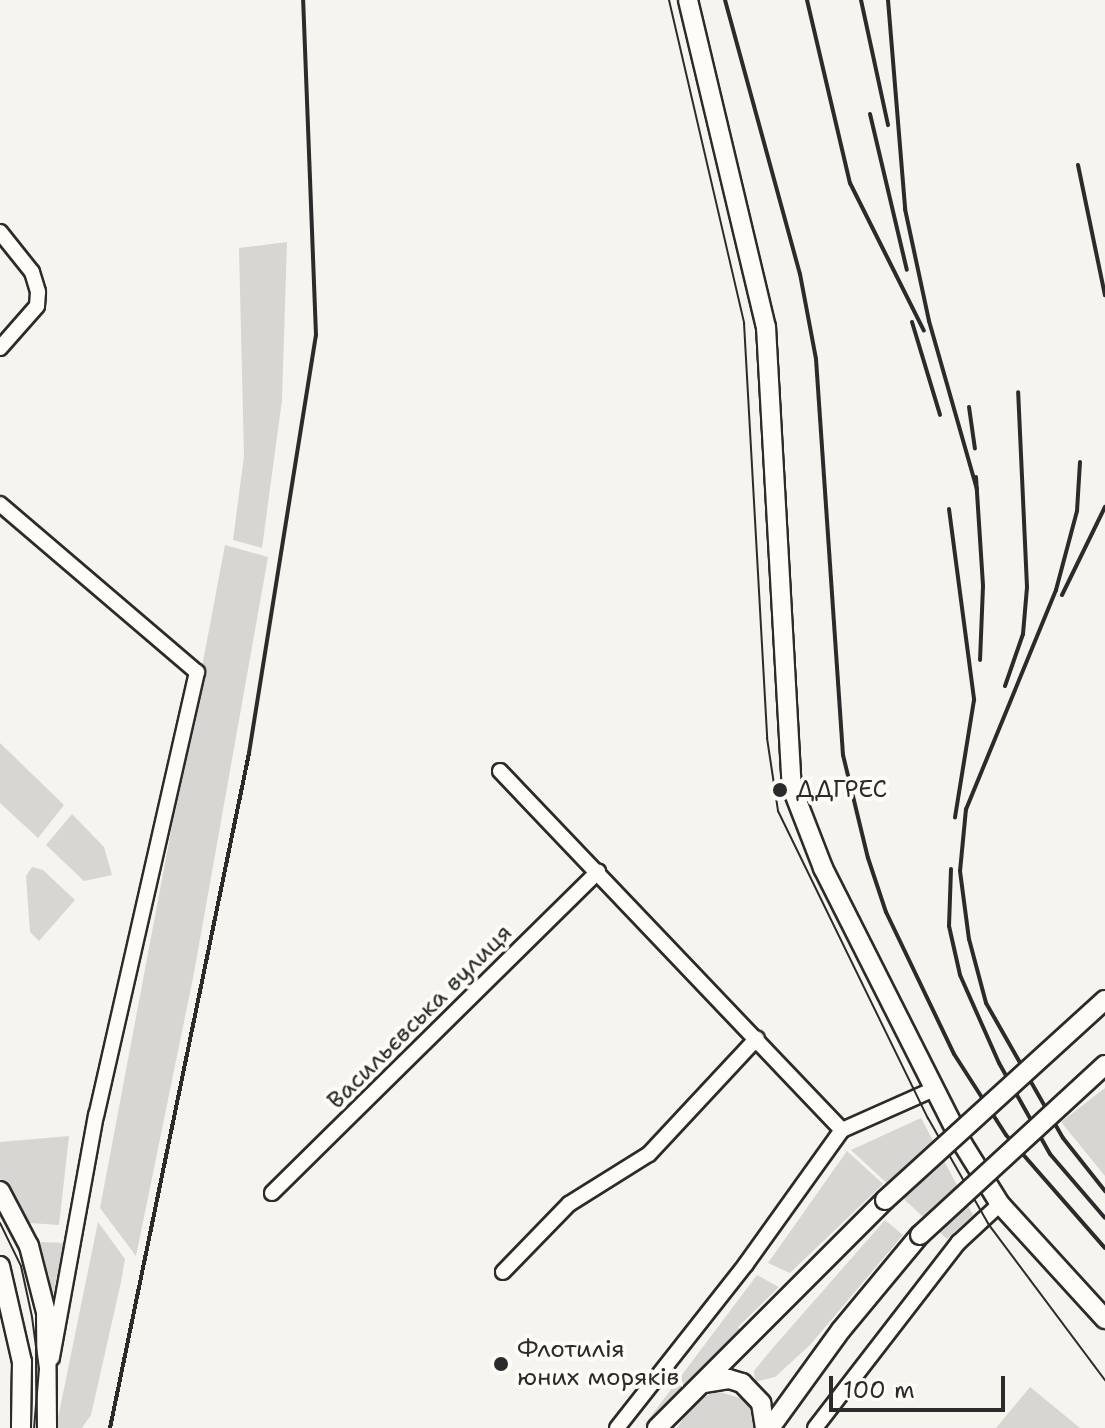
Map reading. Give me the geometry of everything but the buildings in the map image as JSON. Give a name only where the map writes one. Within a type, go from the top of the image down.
[{"type":"main road","points":[[688,0],[766,327],[792,788],[823,868],[934,1089],[1000,1204],[1074,1281],[1105,1319]]},
{"type":"main road","points":[[657,1428],[885,1200],[1105,1000]]},
{"type":"main road","points":[[768,1428],[841,1330],[920,1235],[1105,1065]]},
{"type":"main road","points":[[0,1191],[39,1278],[50,1366],[47,1428]]},
{"type":"main road","points":[[0,1266],[22,1362],[21,1428]]},
{"type":"main road","points":[[1074,1281],[1105,1301]]},
{"type":"main road","points":[[702,1384],[729,1379],[742,1383],[761,1403],[768,1428]]},
{"type":"street","points":[[0,232],[32,272],[38,292],[37,306],[0,348]]},
{"type":"street","points":[[0,504],[197,672],[96,1115],[50,1366]]},
{"type":"street","points":[[500,771],[842,1130]]},
{"type":"street","name":"Васильєвська вулиця","points":[[272,1193],[598,872]]},
{"type":"street","points":[[503,1272],[569,1204],[649,1154],[757,1038]]},
{"type":"street","points":[[617,1428],[746,1264],[842,1130],[934,1089]]},
{"type":"street","points":[[815,1428],[959,1242],[1000,1204]]},
{"type":"shaded area","points":[[287,242],[282,400],[262,548],[233,540],[244,456],[239,248]]},
{"type":"shaded area","points":[[225,545],[268,557],[194,973],[136,1256],[100,1208]]},
{"type":"shaded area","points":[[0,743],[64,805],[38,838],[0,803]]},
{"type":"shaded area","points":[[72,814],[104,847],[112,875],[84,881],[46,845]]},
{"type":"shaded area","points":[[32,867],[43,870],[75,900],[39,941],[30,932],[26,876]]},
{"type":"shaded area","points":[[1105,1088],[1105,1176],[1061,1122]]},
{"type":"shaded area","points":[[921,1118],[973,1215],[947,1239],[851,1150]]},
{"type":"shaded area","points":[[69,1136],[59,1225],[30,1223],[0,1178],[0,1142]]},
{"type":"shaded area","points":[[847,1151],[883,1184],[790,1273],[768,1263]]},
{"type":"shaded area","points":[[885,1220],[903,1235],[810,1345],[775,1377],[755,1382],[754,1371]]},
{"type":"shaded area","points":[[98,1222],[125,1259],[121,1282],[91,1415],[82,1428],[56,1428]]},
{"type":"shaded area","points":[[40,1242],[64,1243],[52,1298],[38,1249]]},
{"type":"shaded area","points":[[757,1275],[779,1287],[738,1327],[742,1332],[642,1428]]},
{"type":"shaded area","points":[[1030,1387],[1080,1428],[996,1428]]},
{"type":"shaded area","points":[[716,1391],[747,1400],[756,1413],[755,1428],[677,1428],[694,1402]]},
{"type":"tram line","points":[[669,0],[744,323],[767,738],[778,811],[928,1118],[989,1225],[1105,1380]]},
{"type":"tram line","points":[[0,1223],[21,1266],[32,1317],[39,1369],[34,1428]]},
{"type":"railway","points":[[110,1428],[249,753],[316,335],[303,0]]},
{"type":"railway","points":[[725,0],[800,274],[816,359],[843,755],[868,858],[886,912],[954,1054],[1006,1135],[1105,1248]]},
{"type":"railway","points":[[807,0],[850,183],[924,331]]},
{"type":"railway","points":[[861,0],[888,125]]},
{"type":"railway","points":[[888,0],[905,209],[929,321],[977,489]]},
{"type":"railway","points":[[870,114],[907,270]]},
{"type":"railway","points":[[1078,165],[1105,295]]},
{"type":"railway","points":[[912,322],[940,415]]},
{"type":"railway","points":[[1005,686],[1023,634],[1027,587],[1018,392]]},
{"type":"railway","points":[[969,407],[975,449]]},
{"type":"railway","points":[[1080,462],[1077,511],[1056,590],[966,809],[960,871],[969,939],[986,1003],[1063,1138],[1105,1191]]},
{"type":"railway","points":[[976,477],[983,586],[980,660]]},
{"type":"railway","points":[[1062,595],[1105,507]]},
{"type":"railway","points":[[949,509],[974,700],[955,817]]},
{"type":"railway","points":[[951,869],[949,926],[960,975],[999,1063],[1050,1154],[1105,1218]]},
{"type":"place","name":"ДДГРЕС","points":[[780,790]]},
{"type":"place","name":"Флотилія юних моряків","points":[[501,1364]]}]
